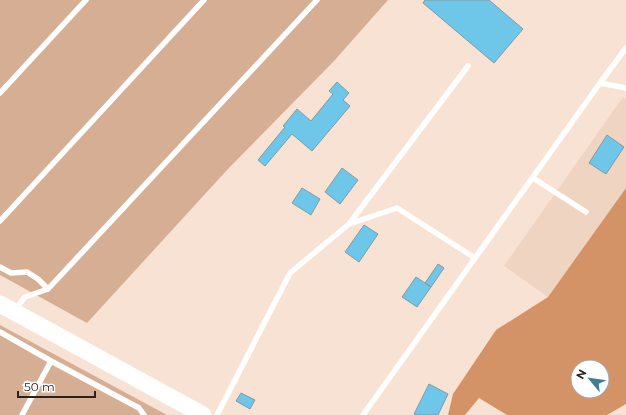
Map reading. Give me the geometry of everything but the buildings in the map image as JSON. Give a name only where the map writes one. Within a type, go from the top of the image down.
[{"type":"main road","points":[[7,308],[203,415]]},
{"type":"lane","points":[[0,93],[86,0]]},
{"type":"lane","points":[[0,220],[204,0]]},
{"type":"lane","points":[[7,308],[25,297],[48,289],[317,0]]},
{"type":"lane","points":[[363,415],[626,48]]},
{"type":"lane","points":[[217,415],[290,273],[349,224],[468,66]]},
{"type":"lane","points":[[600,83],[626,88]]},
{"type":"lane","points":[[533,178],[586,212]]},
{"type":"lane","points":[[349,224],[397,208],[475,258]]},
{"type":"lane","points":[[0,267],[11,273],[27,272],[38,279],[48,289]]},
{"type":"lane","points":[[0,332],[139,408],[144,415]]},
{"type":"lane","points":[[22,415],[51,361]]},
{"type":"shaded area","points":[[0,0],[388,0],[334,61],[227,170],[87,323],[0,275]]},
{"type":"shaded area","points":[[623,97],[626,99],[626,188],[548,297],[504,266]]},
{"type":"shaded area","points":[[626,188],[626,404],[607,415],[507,415],[479,398],[465,415],[448,415],[453,394],[496,330],[548,297]]},
{"type":"shaded area","points":[[0,325],[167,415],[0,415]]}]
